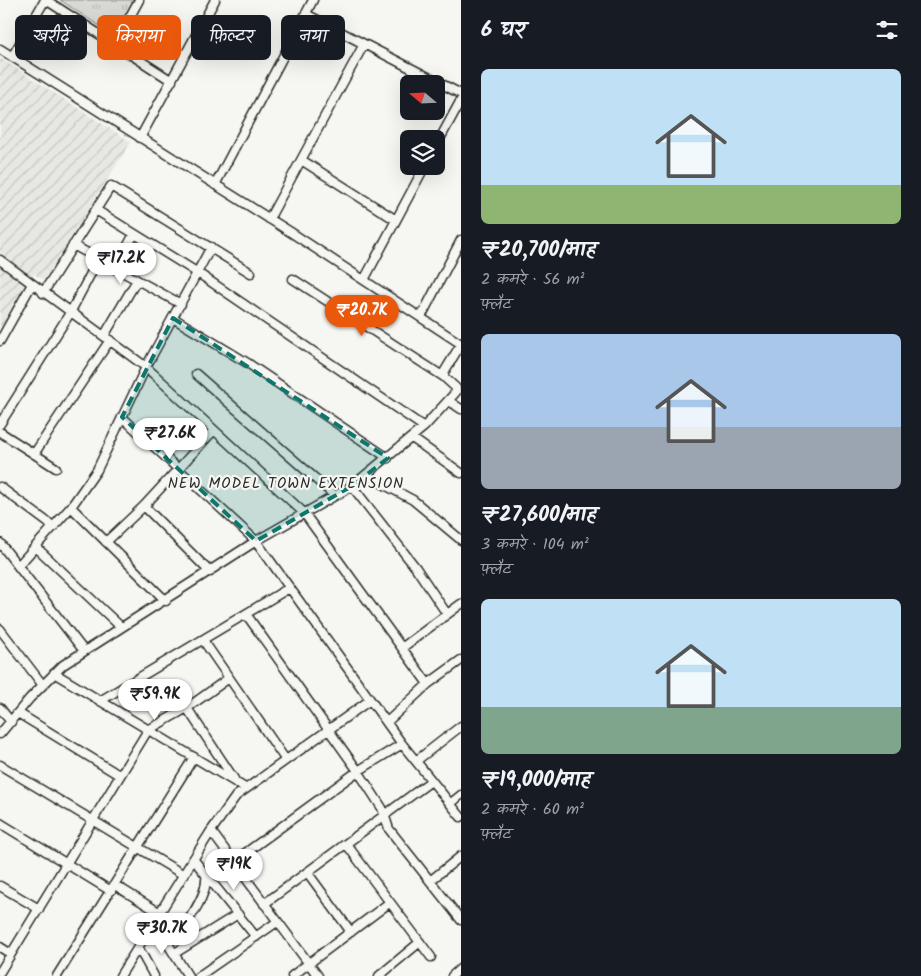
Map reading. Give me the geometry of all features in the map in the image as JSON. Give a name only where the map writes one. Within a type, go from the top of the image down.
[{"type":"street","points":[[12,57],[46,0],[97,33]]},
{"type":"street","points":[[131,15],[140,0]]},
{"type":"street","points":[[140,138],[215,0]]},
{"type":"street","points":[[215,185],[312,0]]},
{"type":"street","points":[[306,14],[461,94]]},
{"type":"street","points":[[270,219],[303,161],[364,44]]},
{"type":"street","points":[[0,49],[270,219],[461,344],[443,374],[444,377]]},
{"type":"street","points":[[140,60],[172,81]]},
{"type":"street","points":[[445,130],[461,100]]},
{"type":"street","points":[[303,161],[396,220]]},
{"type":"street","points":[[364,280],[420,175]]},
{"type":"street","points":[[43,293],[111,186],[251,272]]},
{"type":"street","points":[[96,210],[198,273],[424,427]]},
{"type":"street","points":[[115,269],[134,234]]},
{"type":"street","points":[[421,317],[461,240]]},
{"type":"street","points":[[74,245],[98,260],[181,304]]},
{"type":"street","points":[[18,566],[71,508],[97,470],[146,367],[211,247]]},
{"type":"street","points":[[0,260],[146,367],[304,514],[403,647],[428,684]]},
{"type":"street","points":[[0,424],[70,313],[98,260]]},
{"type":"street","points":[[0,734],[42,684],[54,673],[121,627],[166,601],[256,542],[352,486],[424,427],[449,401],[457,389],[444,377],[293,278]]},
{"type":"street","points":[[34,454],[107,338],[137,280]]},
{"type":"street","points":[[0,341],[32,284]]},
{"type":"street","points":[[173,318],[249,364],[388,458]]},
{"type":"street","points":[[196,374],[334,495]]},
{"type":"street","points":[[449,401],[461,409]]},
{"type":"street","points":[[122,417],[256,542],[402,744],[461,816]]},
{"type":"street","points":[[106,542],[144,506],[214,430]]},
{"type":"street","points":[[0,432],[56,468]]},
{"type":"street","points":[[412,438],[461,473]]},
{"type":"street","points":[[366,475],[413,500],[461,540]]},
{"type":"street","points":[[352,486],[416,568],[447,614]]},
{"type":"street","points":[[0,487],[54,527]]},
{"type":"street","points":[[144,506],[210,572]]},
{"type":"street","points":[[71,508],[166,601]]},
{"type":"street","points":[[0,543],[84,651]]},
{"type":"street","points":[[36,548],[121,627]]},
{"type":"street","points":[[100,700],[289,588]]},
{"type":"street","points":[[403,647],[461,604]]},
{"type":"street","points":[[246,614],[358,771],[384,814],[389,829],[461,920]]},
{"type":"street","points":[[0,629],[42,684]]},
{"type":"street","points":[[203,640],[285,759]]},
{"type":"street","points":[[387,722],[428,684],[461,660]]},
{"type":"street","points":[[54,673],[245,788]]},
{"type":"street","points":[[0,972],[148,730],[187,708],[229,678]]},
{"type":"street","points":[[120,976],[211,832],[236,796],[328,728],[370,700]]},
{"type":"street","points":[[0,708],[11,722]]},
{"type":"street","points":[[187,708],[236,782]]},
{"type":"street","points":[[18,713],[120,775]]},
{"type":"street","points":[[416,761],[461,726]]},
{"type":"street","points":[[233,862],[358,771],[402,744]]},
{"type":"street","points":[[58,976],[194,757]]},
{"type":"street","points":[[0,765],[184,876]]},
{"type":"street","points":[[264,904],[347,845],[384,814],[431,781]]},
{"type":"street","points":[[451,803],[461,795]]},
{"type":"street","points":[[0,824],[65,863],[160,913]]},
{"type":"street","points":[[211,832],[318,976]]},
{"type":"street","points":[[347,845],[431,957]]},
{"type":"street","points":[[430,881],[461,856]]},
{"type":"street","points":[[194,860],[256,937]]},
{"type":"street","points":[[308,872],[351,932]]},
{"type":"street","points":[[168,944],[180,931],[198,902],[205,888],[206,874]]},
{"type":"street","points":[[0,886],[39,909]]},
{"type":"street","points":[[292,976],[389,903]]},
{"type":"street","points":[[175,953],[238,914]]},
{"type":"street","points":[[154,922],[188,976]]},
{"type":"street","points":[[199,976],[277,922]]},
{"type":"street","points":[[380,976],[420,942]]},
{"type":"street","points":[[0,947],[11,954]]},
{"type":"street","points":[[138,947],[154,976]]},
{"type":"street","points":[[452,976],[461,968]]},
{"type":"highlighted area","points":[[173,318],[388,458],[352,486],[256,541],[122,417]]},
{"type":"shaded area","points":[[0,58],[131,142],[44,280],[34,274],[0,329]]},
{"type":"green space","points":[[60,0],[134,0],[126,15],[97,15],[97,24],[87,18],[87,15],[83,15]]},
{"type":"district","name":"NEW MODEL TOWN EXTENSION","points":[[286,483]]}]
